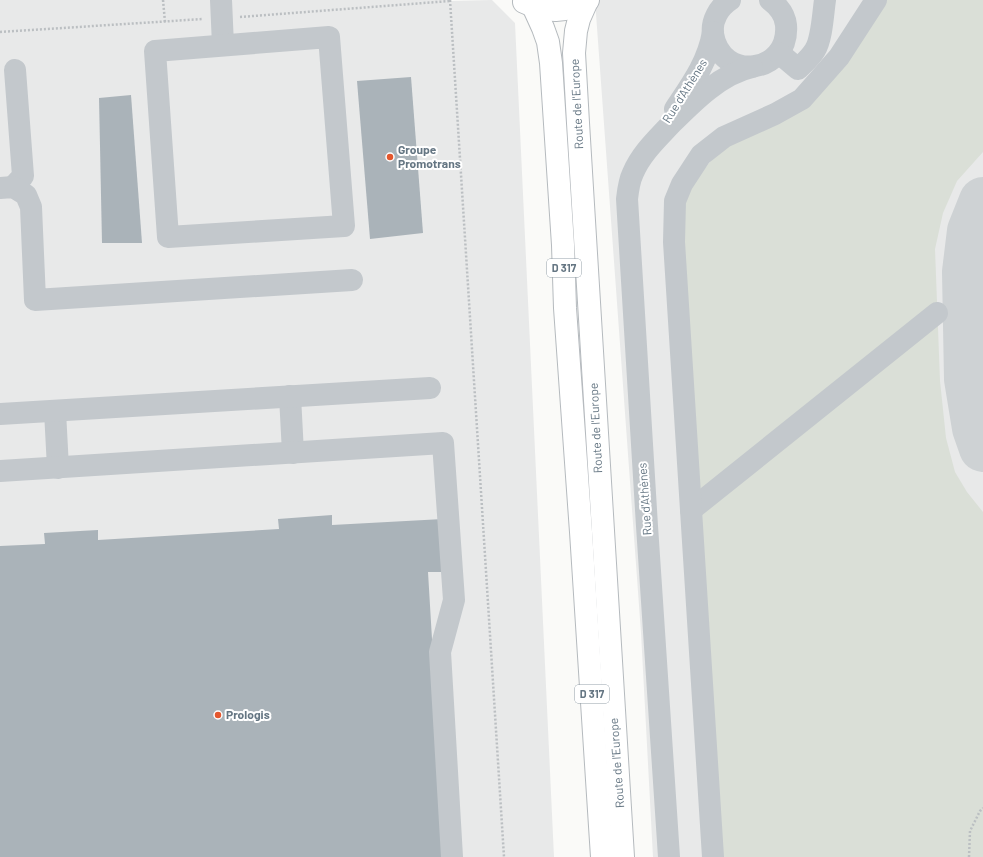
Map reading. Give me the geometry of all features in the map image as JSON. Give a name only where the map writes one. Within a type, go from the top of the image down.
[{"type":"main road","points":[[527,3],[544,9],[562,10],[571,8],[587,0]]},
{"type":"main road","name":"Route de l'Europe","points":[[587,0],[576,31],[574,53],[623,857]]},
{"type":"main road","name":"Route de l'Europe","points":[[527,3],[543,28],[548,42],[551,62],[566,316],[602,857]]},
{"type":"street","points":[[221,0],[223,45]]},
{"type":"street","points":[[770,0],[775,3],[782,12],[786,22],[786,38],[779,53],[798,69],[816,49],[825,0]]},
{"type":"street","points":[[713,857],[674,242],[675,201],[682,184],[701,155],[724,137],[775,114],[802,99],[839,57],[876,0]]},
{"type":"street","name":"Rue d'Athènes","points":[[669,857],[647,534],[627,199],[629,181],[633,171],[694,80],[708,53],[711,44],[714,20],[718,11],[726,1]]},
{"type":"street","points":[[713,32],[715,42],[720,53],[730,61],[741,66],[752,67]]},
{"type":"street","points":[[329,37],[344,226],[168,237],[155,50],[199,48],[223,45],[329,37]]},
{"type":"street","name":"Rue d'Athènes","points":[[650,146],[685,110],[719,83],[743,69],[767,63],[779,53]]},
{"type":"street","points":[[7,188],[23,176],[15,70]]},
{"type":"street","points":[[7,188],[26,195],[31,207],[35,300],[352,280]]},
{"type":"street","points":[[691,510],[937,313]]},
{"type":"street","points":[[0,414],[430,388]]},
{"type":"street","points":[[290,396],[293,453]]},
{"type":"street","points":[[55,411],[58,468]]},
{"type":"street","points":[[0,471],[443,443],[454,600],[440,652],[452,857]]},
{"type":"path","points":[[163,0],[165,22]]},
{"type":"path","points":[[450,0],[504,857]]},
{"type":"path","points":[[969,857],[970,831],[983,808]]},
{"type":"shaded area","points":[[0,0],[492,0],[515,23],[554,857],[0,857]]},
{"type":"shaded area","points":[[595,0],[983,0],[983,857],[653,857],[641,633]]},
{"type":"shaded area","points":[[886,0],[983,0],[983,152],[957,181],[943,213],[935,249],[940,381],[946,438],[955,472],[967,492],[983,512],[983,857],[722,857],[681,222],[686,192],[722,147],[764,126]]},
{"type":"building","name":"Groupe Promotrans","points":[[411,77],[423,233],[370,239],[357,81]]},
{"type":"building","points":[[131,95],[142,243],[102,243],[99,98]]},
{"type":"building","name":"Prologis","points":[[332,515],[332,525],[443,519],[449,572],[428,572],[445,857],[0,857],[0,546],[45,544],[44,533],[98,530],[98,540],[279,529],[278,519]]},
{"type":"taxiway","points":[[983,201],[971,231],[966,272],[968,379],[976,428],[983,448]]},
{"type":"place","name":"Groupe Promotrans","points":[[390,157]]},
{"type":"place","name":"Prologis","points":[[218,715]]}]
